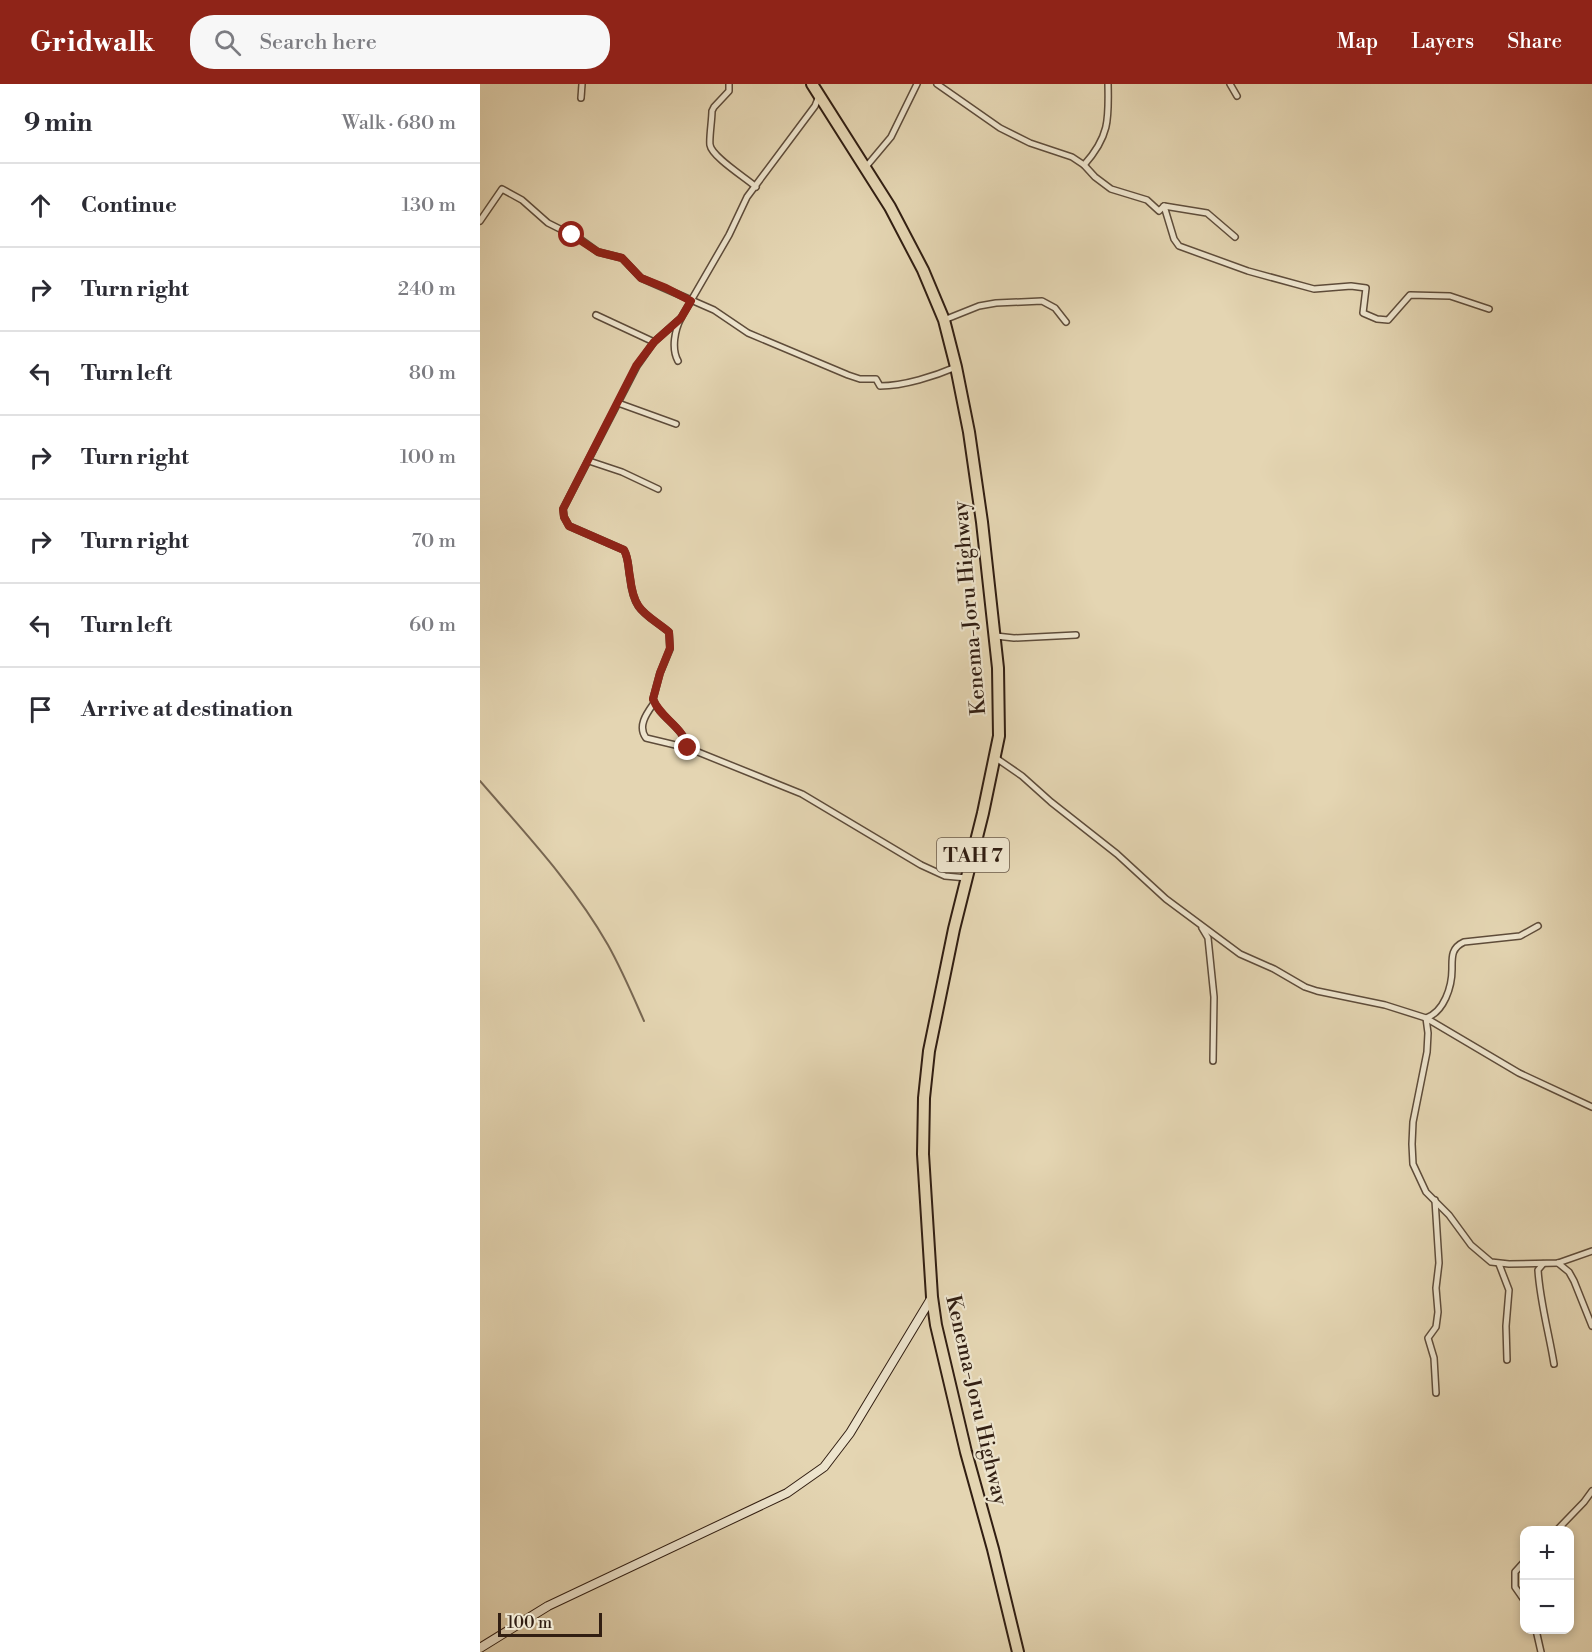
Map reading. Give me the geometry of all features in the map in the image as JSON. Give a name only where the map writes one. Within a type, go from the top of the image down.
[{"type":"highway","name":"Kenema-Joru Highway","points":[[813,84],[890,207],[912,248],[944,320],[969,432],[996,636],[1000,694],[996,758],[932,1035],[925,1081],[923,1154],[932,1297],[966,1452],[1018,1652]]},
{"type":"street","points":[[581,98],[582,84]]},
{"type":"street","points":[[729,84],[729,91],[712,111],[710,144],[712,152],[756,187]]},
{"type":"street","points":[[865,168],[891,136],[917,84]]},
{"type":"street","points":[[937,84],[1000,128],[1030,142],[1058,151],[1084,165],[1111,189],[1147,200],[1159,211],[1164,206]]},
{"type":"street","points":[[1084,165],[1106,133],[1108,84]]},
{"type":"street","points":[[1230,84],[1237,96]]},
{"type":"street","points":[[678,361],[675,331],[681,318],[729,235],[742,205],[815,106],[819,96]]},
{"type":"street","points":[[480,221],[502,189],[522,200],[553,226],[580,239],[598,252],[622,258],[641,278],[714,310],[748,333],[848,375],[861,379],[876,379],[880,386],[936,376],[956,367]]},
{"type":"street","points":[[1164,206],[1207,213],[1235,237]]},
{"type":"street","points":[[1164,206],[1174,239],[1179,246],[1248,271],[1314,289],[1351,286],[1366,288],[1363,313],[1377,319],[1388,320],[1410,295],[1450,297],[1489,309]]},
{"type":"street","points":[[944,320],[979,306],[1032,301],[1048,303],[1055,308],[1065,322]]},
{"type":"street","points":[[596,315],[654,342]]},
{"type":"street","points":[[681,318],[654,342],[636,366],[565,505],[564,517],[573,528],[624,550],[628,561],[634,601],[644,615],[669,632],[670,648],[660,673],[654,703],[643,721],[644,736],[688,748],[802,794],[921,865],[945,876],[967,879]]},
{"type":"street","points":[[618,403],[676,424]]},
{"type":"street","points":[[589,461],[622,472],[658,489]]},
{"type":"street","points":[[996,636],[1014,638],[1076,635]]},
{"type":"street","points":[[654,703],[680,731],[688,748]]},
{"type":"street","points":[[996,758],[1022,776],[1051,802],[1118,854],[1166,899],[1240,954],[1274,969],[1305,987],[1331,995],[1384,1005],[1426,1018],[1519,1073],[1592,1107]]},
{"type":"street","points":[[1426,1018],[1443,1007],[1451,975],[1450,958],[1458,944],[1520,936],[1538,926]]},
{"type":"street","points":[[1202,927],[1208,938],[1214,998],[1213,1061]]},
{"type":"street","points":[[1426,1018],[1428,1046],[1413,1122],[1412,1153],[1413,1164],[1421,1184],[1477,1251],[1491,1262],[1499,1264],[1558,1263],[1592,1251]]},
{"type":"street","points":[[1435,1200],[1439,1263],[1436,1288],[1438,1312],[1436,1327],[1428,1338],[1434,1358],[1436,1393]]},
{"type":"street","points":[[1558,1263],[1569,1272],[1574,1281],[1592,1326]]},
{"type":"street","points":[[1499,1264],[1509,1290],[1506,1326],[1507,1360]]},
{"type":"street","points":[[1543,1264],[1538,1270],[1539,1292],[1548,1325],[1554,1364]]},
{"type":"street","points":[[480,1647],[548,1606],[787,1493],[824,1467],[856,1424],[932,1297]]},
{"type":"street","points":[[1561,1526],[1592,1491]]},
{"type":"street","points":[[1520,1566],[1515,1572],[1515,1587],[1520,1594]]},
{"type":"street","points":[[1537,1634],[1541,1652]]},
{"type":"waterway","points":[[480,781],[580,901],[613,954],[644,1021]]},
{"type":"route","points":[[572,235],[598,252],[622,258],[641,278],[691,301],[681,318],[654,342],[636,366],[563,509],[569,526],[624,550],[627,555],[634,601],[644,615],[669,632],[670,648],[653,699],[659,709],[680,731],[688,748]]}]
